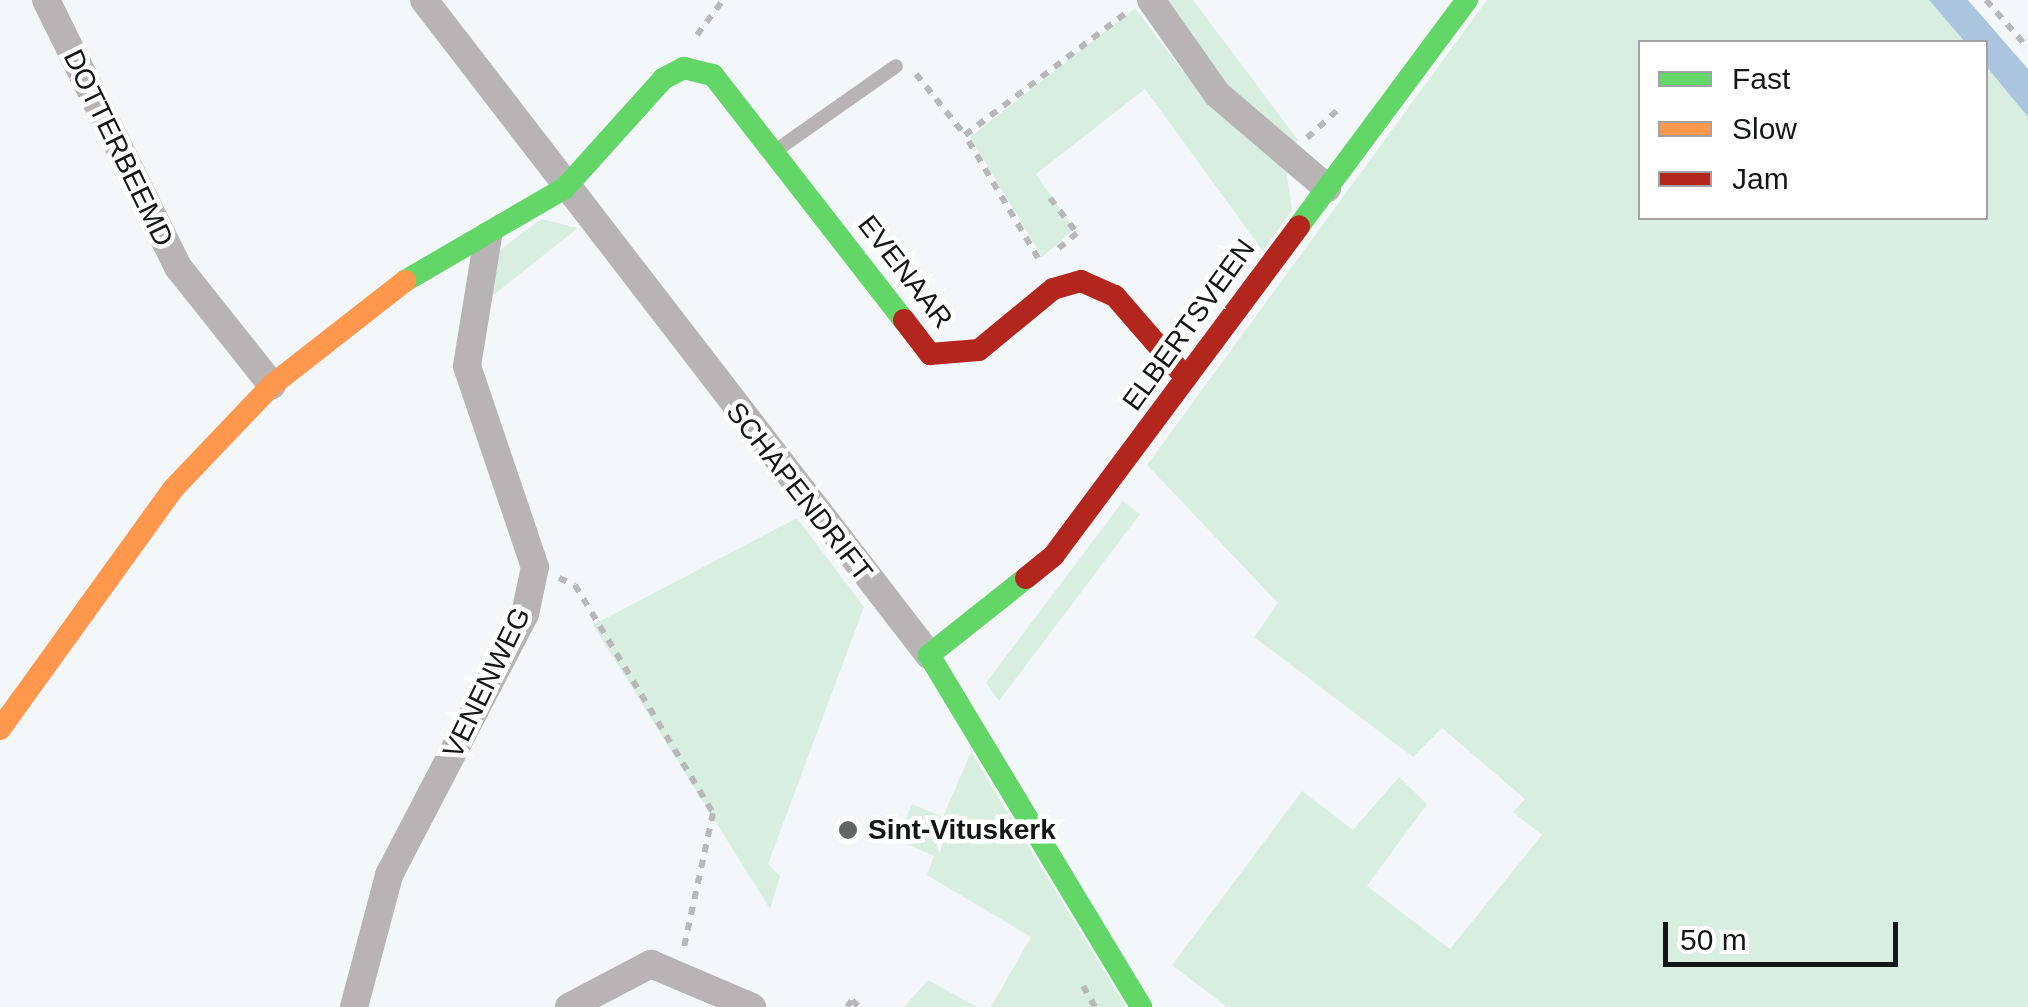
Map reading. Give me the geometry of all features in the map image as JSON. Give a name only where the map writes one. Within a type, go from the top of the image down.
[{"type":"street","name":"DOTTERBEEMD","points":[[46,0],[145,210],[272,385]]},
{"type":"street","name":"SCHAPENDRIFT","points":[[424,0],[929,656],[1141,1007]]},
{"type":"street","points":[[1151,0],[1217,94],[1326,188]]},
{"type":"street","name":"ELBERTSVEEN","points":[[929,656],[1054,554],[1467,0]]},
{"type":"street","name":"EVENAAR","points":[[565,188],[663,79],[684,68],[713,76],[778,150],[930,354],[978,350],[1060,286]]},
{"type":"street","points":[[4,714],[173,490],[272,385],[442,253],[488,236],[565,188]]},
{"type":"street","points":[[488,236],[467,366],[536,567]]},
{"type":"street","points":[[1060,286],[1081,281],[1115,296],[1186,378]]},
{"type":"street","name":"VENENWEG","points":[[354,1007],[389,875],[525,614],[536,567]]},
{"type":"street","points":[[569,1007],[650,964],[677,968],[752,1007]]},
{"type":"lane","points":[[778,150],[896,66]]},
{"type":"path","points":[[965,135],[1141,0]]},
{"type":"path","points":[[1986,0],[2028,48]]},
{"type":"path","points":[[896,66],[916,74],[965,135],[1041,264],[1060,286]]},
{"type":"path","points":[[1041,264],[1077,233],[1050,198]]},
{"type":"path","points":[[536,567],[575,584],[713,813],[708,869],[677,968]]},
{"type":"path","points":[[846,1007],[852,1000],[860,1007]]},
{"type":"green space","points":[[1159,0],[1193,0],[1298,140],[1290,151],[1233,103]]},
{"type":"green space","points":[[1487,0],[1929,0],[1963,40],[1638,40],[1638,220],[1988,220],[1988,68],[2028,117],[2028,1007],[1227,1007],[1172,965],[1302,791],[1353,830],[1399,777],[1427,804],[1367,886],[1450,949],[1542,835],[1513,812],[1525,799],[1442,728],[1413,757],[1254,637],[1278,603],[1147,465]]},
{"type":"green space","points":[[1135,8],[1181,69],[1286,168],[1292,210],[1263,251],[1145,89],[1036,174],[1074,229],[1042,257],[970,137]]},
{"type":"green space","points":[[541,219],[578,228],[486,301],[495,254]]},
{"type":"green space","points":[[1123,501],[1140,514],[999,701],[986,683]]},
{"type":"green space","points":[[797,518],[864,607],[768,864],[780,876],[770,909],[593,625]]},
{"type":"green space","points":[[971,752],[1126,1007],[991,1007],[1031,937],[927,875],[934,856],[897,840],[912,804],[943,817]]},
{"type":"green space","points":[[928,980],[977,1007],[904,1007]]},
{"type":"water","points":[[1929,0],[1968,0],[2028,69],[2028,117],[1988,68],[1988,40],[1963,40]]},
{"type":"traffic: fast","points":[[1299,226],[1467,0]]},
{"type":"traffic: fast","points":[[405,281],[565,188],[663,79],[684,68],[713,75],[904,320]]},
{"type":"traffic: fast","points":[[1026,578],[929,655],[1141,1007]]},
{"type":"traffic: slow","points":[[0,729],[173,489],[272,385],[405,281]]},
{"type":"traffic: jam","points":[[1026,578],[1054,555],[1299,226]]},
{"type":"traffic: jam","points":[[904,320],[930,354],[979,350],[1053,289],[1081,281],[1115,296],[1186,378]]},
{"type":"place","name":"Sint-Vituskerk","points":[[848,830]]}]
